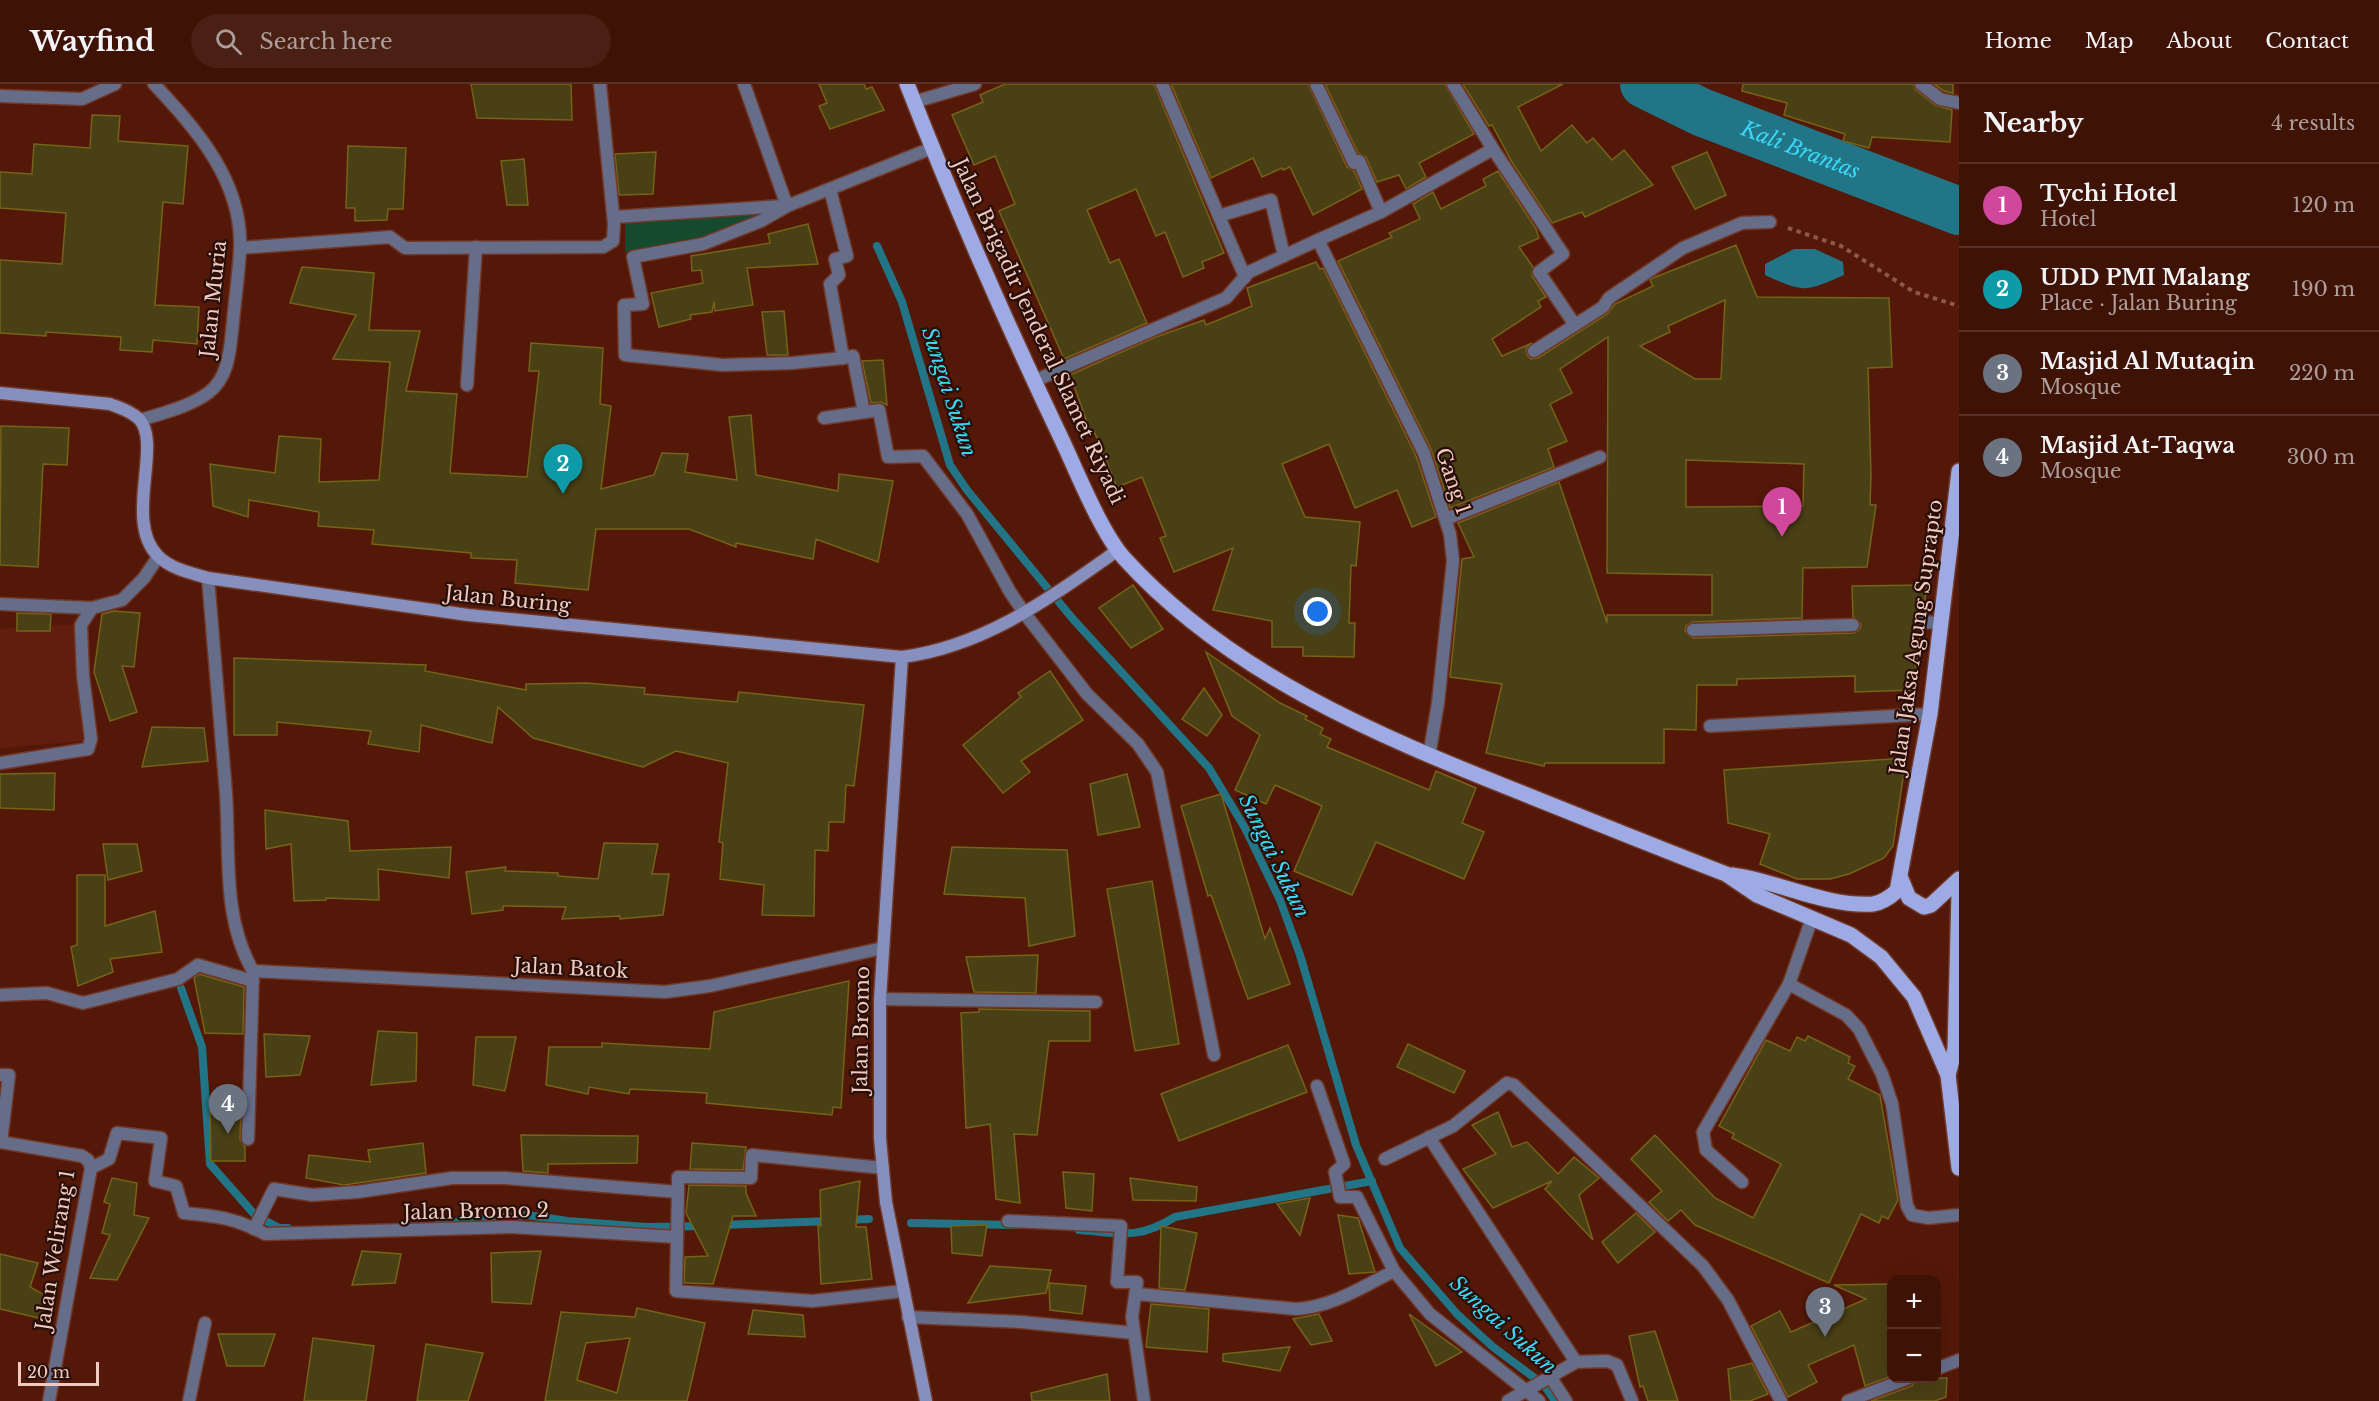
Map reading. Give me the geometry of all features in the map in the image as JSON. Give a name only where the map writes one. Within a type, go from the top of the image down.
[{"type":"main road","name":"Jalan Brigadir Jenderal Slamet Riyadi","points":[[907,84],[932,148],[1034,381],[1118,549],[1192,620],[1298,693],[1429,756],[1726,874],[1757,895],[1851,936],[1881,957],[1914,998],[1948,1075]]},
{"type":"main road","name":"Jalan Jaksa Agung Suprapto","points":[[1901,879],[1930,714],[1959,471]]},
{"type":"main road","name":"Jalan Brigadir Jenderal Slamet Riyadi","points":[[1726,874],[1756,878],[1818,897],[1875,904],[1897,891],[1901,879]]},
{"type":"main road","points":[[1901,879],[1909,898],[1924,907],[1931,905],[1959,879]]},
{"type":"main road","points":[[1959,892],[1957,1049],[1948,1075],[1959,1168]]},
{"type":"street","points":[[0,96],[82,99],[115,84]]},
{"type":"street","name":"Jalan Muria","points":[[141,420],[181,406],[208,393],[223,377],[230,351],[240,248],[237,213],[224,173],[213,155],[154,84]]},
{"type":"street","points":[[240,248],[390,237],[405,248],[603,248],[613,241],[614,217],[600,84]]},
{"type":"street","points":[[744,84],[788,206]]},
{"type":"street","points":[[914,102],[975,84]]},
{"type":"street","points":[[1162,84],[1245,277]]},
{"type":"street","points":[[1316,84],[1354,163],[1359,161],[1381,212]]},
{"type":"street","points":[[1453,84],[1563,254],[1539,272],[1575,325]]},
{"type":"street","points":[[1921,84],[1940,99],[1959,103]]},
{"type":"street","points":[[864,412],[853,356],[793,363],[723,365],[625,355],[624,305],[643,304],[633,257],[703,244],[761,221],[788,206],[932,148]]},
{"type":"street","points":[[1034,381],[1226,298],[1249,272],[1381,212],[1493,149]]},
{"type":"street","points":[[830,189],[847,256],[835,259],[838,275],[831,284],[843,358]]},
{"type":"street","points":[[1219,216],[1272,200],[1284,256]]},
{"type":"street","points":[[614,217],[788,206]]},
{"type":"street","points":[[1534,351],[1575,325],[1683,248],[1742,223],[1770,222]]},
{"type":"street","name":"Gang 1","points":[[1318,240],[1424,453],[1446,519],[1453,561],[1438,703],[1429,756]]},
{"type":"street","points":[[466,385],[476,247]]},
{"type":"street","points":[[0,393],[110,404],[127,410],[141,420],[146,442],[142,518],[147,543],[158,557],[144,578],[122,600],[92,609],[0,604]]},
{"type":"street","points":[[824,417],[879,410],[888,457],[923,456],[967,514],[1024,614],[1087,693],[1138,744],[1157,772],[1214,1055]]},
{"type":"street","points":[[1446,519],[1600,457]]},
{"type":"street","name":"Jalan Buring","points":[[158,557],[171,566],[208,578],[468,615],[902,657],[929,653],[967,642],[1024,614],[1118,549]]},
{"type":"street","points":[[208,578],[226,796],[231,911],[240,950],[253,976],[248,1140]]},
{"type":"street","points":[[0,763],[83,751],[91,744],[83,676],[81,625],[92,609]]},
{"type":"street","points":[[1922,622],[1942,623]]},
{"type":"street","points":[[1693,630],[1853,624]]},
{"type":"street","name":"Jalan Bromo","points":[[902,657],[880,999],[878,1093],[886,1202],[926,1401]]},
{"type":"street","points":[[1710,726],[1930,714]]},
{"type":"street","points":[[1742,1182],[1706,1150],[1703,1143],[1703,1132],[1789,984],[1812,918]]},
{"type":"street","name":"Jalan Batok","points":[[0,995],[47,993],[82,1003],[178,979],[198,965],[253,976],[665,992],[710,986],[883,948]]},
{"type":"street","points":[[1789,984],[1846,1015],[1859,1029],[1882,1074],[1892,1104],[1907,1206],[1912,1215],[1928,1218],[1959,1215]]},
{"type":"street","points":[[880,999],[1096,1002]]},
{"type":"street","points":[[0,1074],[9,1076],[0,1142]]},
{"type":"street","points":[[1385,1159],[1453,1126],[1507,1083],[1514,1085],[1703,1266],[1728,1300],[1781,1401]]},
{"type":"street","points":[[1317,1086],[1344,1164],[1335,1172],[1340,1197],[1358,1197],[1394,1271],[1430,1314],[1539,1401]]},
{"type":"street","name":"Jalan Bromo 2","points":[[91,1168],[110,1159],[117,1133],[161,1138],[155,1181],[176,1186],[184,1213],[225,1217],[265,1234],[512,1227],[677,1236]]},
{"type":"street","points":[[1429,1137],[1576,1362]]},
{"type":"street","name":"Jalan Welirang 1","points":[[0,1142],[82,1156],[88,1160],[91,1168],[49,1401]]},
{"type":"street","points":[[883,1168],[752,1155],[750,1178],[678,1177],[676,1291],[812,1301],[904,1291]]},
{"type":"street","points":[[255,1228],[274,1189],[324,1194],[453,1178],[506,1178],[678,1192]]},
{"type":"street","points":[[1008,1221],[1121,1226],[1116,1282],[1137,1282],[1132,1317],[1144,1401]]},
{"type":"street","points":[[1137,1293],[1303,1309],[1329,1304],[1394,1271]]},
{"type":"street","points":[[908,1317],[1021,1322],[1134,1333]]},
{"type":"street","points":[[189,1401],[205,1323]]},
{"type":"street","points":[[1508,1401],[1576,1362],[1607,1360],[1617,1365],[1632,1401]]},
{"type":"street","points":[[1941,1367],[1959,1360]]},
{"type":"street","points":[[1551,1378],[1566,1401]]},
{"type":"street","points":[[1848,1401],[1897,1383]]},
{"type":"path","points":[[1770,222],[1841,246],[1914,292],[1959,306]]},
{"type":"shaded area","points":[[76,624],[83,741],[0,748],[0,629]]},
{"type":"green space","points":[[760,212],[760,216],[704,242],[625,252],[625,222]]},
{"type":"water","points":[[1794,249],[1815,249],[1843,262],[1844,275],[1821,285],[1804,288],[1788,285],[1765,275],[1765,264]]},
{"type":"building","points":[[471,84],[571,84],[572,120],[477,118]]},
{"type":"building","points":[[819,84],[864,84],[866,89],[872,87],[884,110],[830,129],[819,106],[827,103]]},
{"type":"building","points":[[1005,84],[1154,84],[1224,253],[1202,262],[1204,268],[1183,277],[1165,232],[1156,236],[1136,189],[1087,210],[1110,263],[1119,259],[1147,323],[1064,359],[999,211],[1015,204],[995,156],[974,165],[952,115],[983,102],[980,95]]},
{"type":"building","points":[[1171,84],[1308,84],[1347,167],[1354,171],[1362,189],[1313,215],[1290,167],[1262,177],[1253,158],[1211,178]]},
{"type":"building","points":[[1325,84],[1445,84],[1474,134],[1419,163],[1426,177],[1406,189],[1399,175],[1377,182],[1366,157],[1358,153]]},
{"type":"building","points":[[1463,84],[1563,84],[1518,107],[1541,151],[1572,125],[1587,143],[1593,138],[1612,160],[1624,150],[1653,185],[1585,217],[1582,212],[1552,223],[1512,162],[1492,125],[1489,126]]},
{"type":"building","points":[[1743,84],[1913,84],[1916,90],[1935,105],[1952,110],[1950,142],[1872,137],[1869,148],[1843,141],[1845,134],[1784,115],[1787,103],[1742,91]]},
{"type":"building","points":[[1934,84],[1953,84],[1953,93],[1944,91]]},
{"type":"building","points":[[92,115],[120,116],[118,141],[188,146],[183,204],[163,202],[155,305],[199,307],[197,344],[153,340],[152,352],[120,350],[121,337],[46,332],[46,336],[0,333],[0,260],[62,264],[66,213],[0,208],[0,172],[32,174],[34,144],[90,148]]},
{"type":"building","points":[[348,146],[406,148],[403,209],[388,209],[387,220],[355,221],[355,208],[346,208]]},
{"type":"building","points":[[656,152],[653,194],[619,195],[615,154]]},
{"type":"building","points":[[1707,152],[1726,195],[1695,209],[1672,167]]},
{"type":"building","points":[[524,159],[528,205],[507,205],[501,161]]},
{"type":"building","points":[[1498,171],[1536,229],[1539,238],[1519,247],[1533,267],[1532,276],[1546,297],[1538,301],[1541,307],[1492,339],[1502,356],[1532,343],[1526,348],[1527,355],[1531,359],[1538,358],[1607,314],[1615,304],[1653,286],[1650,280],[1653,278],[1736,245],[1757,297],[1889,298],[1892,367],[1868,368],[1870,505],[1876,505],[1867,567],[1803,568],[1802,618],[1693,622],[1686,626],[1685,631],[1693,638],[1854,633],[1860,629],[1861,624],[1853,617],[1852,586],[1927,585],[1923,614],[1918,615],[1914,621],[1915,626],[1921,630],[1913,690],[1855,692],[1855,676],[1737,679],[1737,685],[1697,685],[1696,730],[1664,729],[1664,763],[1545,763],[1544,766],[1486,753],[1502,684],[1450,677],[1462,559],[1474,557],[1458,523],[1559,482],[1607,623],[1607,615],[1712,615],[1712,575],[1607,573],[1608,337],[1560,369],[1572,393],[1550,404],[1567,441],[1548,449],[1554,467],[1450,508],[1431,449],[1338,261],[1392,237],[1389,233],[1420,219],[1413,204],[1433,192],[1441,209],[1486,186],[1483,179]],"holes":[[[1725,300],[1721,379],[1695,379],[1640,346],[1670,332],[1668,326]],[[1686,460],[1804,464],[1803,506],[1686,507]]]},
{"type":"building","points":[[808,224],[818,264],[747,268],[753,305],[715,311],[714,302],[712,312],[690,315],[691,319],[659,327],[651,293],[703,283],[701,270],[692,271],[691,256],[770,243],[768,234]]},
{"type":"building","points":[[1316,262],[1320,269],[1323,268],[1416,456],[1436,517],[1412,527],[1397,490],[1355,508],[1329,444],[1282,464],[1305,517],[1360,522],[1356,566],[1351,565],[1349,623],[1355,623],[1354,657],[1303,656],[1303,647],[1272,647],[1272,621],[1213,610],[1233,548],[1174,572],[1160,538],[1166,536],[1142,477],[1117,487],[1094,431],[1091,433],[1070,375],[1153,338],[1204,320],[1206,325],[1252,306],[1247,288]]},
{"type":"building","points":[[302,267],[374,273],[369,330],[420,331],[406,391],[457,394],[450,473],[527,477],[539,371],[529,371],[531,343],[603,348],[600,404],[611,406],[601,489],[654,475],[662,453],[688,454],[685,472],[737,480],[729,417],[751,415],[756,475],[838,491],[839,474],[893,481],[878,562],[816,539],[813,559],[736,543],[736,547],[689,529],[596,529],[588,590],[515,583],[517,560],[471,558],[471,553],[372,544],[374,530],[318,526],[319,512],[249,500],[248,517],[213,506],[210,464],[275,473],[279,436],[321,439],[319,482],[379,480],[390,362],[333,359],[356,315],[290,303]]},
{"type":"building","points":[[784,311],[788,355],[767,355],[762,312]]},
{"type":"building","points":[[883,360],[887,405],[881,402],[871,403],[862,361]]},
{"type":"building","points":[[1,426],[69,428],[67,465],[43,464],[38,567],[0,565]]},
{"type":"building","points":[[1133,585],[1163,629],[1131,648],[1099,608]]},
{"type":"building","points":[[114,611],[140,613],[134,667],[122,666],[137,712],[110,721],[94,672],[102,614]]},
{"type":"building","points":[[17,613],[51,614],[50,631],[17,631]]},
{"type":"building","points":[[1206,652],[1280,703],[1307,716],[1305,719],[1323,728],[1320,734],[1331,739],[1327,747],[1429,790],[1436,771],[1476,788],[1462,823],[1484,832],[1464,879],[1376,842],[1352,895],[1294,871],[1322,806],[1275,785],[1266,804],[1235,790],[1260,735],[1232,716]]},
{"type":"building","points":[[234,658],[426,665],[425,671],[526,690],[526,684],[587,683],[645,688],[644,694],[737,702],[739,692],[864,705],[854,786],[846,785],[844,822],[829,822],[828,851],[815,850],[814,916],[762,915],[764,885],[720,879],[723,843],[719,842],[728,763],[676,751],[643,767],[533,738],[498,707],[492,743],[421,725],[419,752],[368,744],[371,731],[277,722],[277,735],[234,735]]},
{"type":"building","points":[[1050,671],[1083,720],[1021,761],[1030,772],[1003,793],[963,745],[1021,697],[1018,693]]},
{"type":"building","points":[[1204,688],[1222,715],[1207,736],[1182,719]]},
{"type":"building","points":[[152,727],[204,728],[208,761],[142,767]]},
{"type":"building","points":[[1906,758],[1893,846],[1884,858],[1849,874],[1830,879],[1797,879],[1760,864],[1770,834],[1728,823],[1724,770]]},
{"type":"building","points":[[55,773],[54,810],[0,808],[0,774]]},
{"type":"building","points":[[1127,774],[1140,827],[1098,835],[1090,784]]},
{"type":"building","points":[[1221,794],[1265,939],[1270,928],[1290,984],[1248,999],[1211,895],[1208,896],[1181,806]]},
{"type":"building","points":[[265,810],[348,821],[350,851],[451,847],[449,878],[378,869],[379,900],[326,898],[326,900],[294,901],[291,844],[266,849]]},
{"type":"building","points":[[604,843],[658,844],[652,874],[669,874],[663,915],[620,919],[620,916],[562,919],[566,907],[503,906],[503,910],[472,914],[466,872],[506,867],[505,871],[558,873],[558,876],[598,879]]},
{"type":"building","points":[[103,844],[137,844],[142,871],[108,880]]},
{"type":"building","points":[[952,847],[1067,850],[1075,936],[1029,946],[1025,898],[944,894]]},
{"type":"building","points":[[77,875],[105,875],[105,926],[155,911],[162,952],[110,959],[113,972],[78,986],[71,947],[77,945]]},
{"type":"building","points":[[1152,881],[1179,1044],[1135,1051],[1107,889]]},
{"type":"building","points":[[1038,955],[1036,993],[974,992],[966,957]]},
{"type":"building","points":[[199,974],[244,987],[243,1034],[205,1033],[194,978]]},
{"type":"building","points":[[849,981],[841,1108],[833,1107],[832,1115],[706,1103],[707,1093],[630,1089],[629,1094],[589,1087],[588,1094],[546,1085],[549,1047],[602,1047],[602,1043],[710,1049],[714,1012]]},
{"type":"building","points":[[979,1009],[1090,1011],[1090,1041],[1049,1041],[1037,1135],[1014,1134],[1020,1203],[996,1199],[990,1124],[966,1128],[961,1013],[979,1012]]},
{"type":"building","points":[[378,1031],[417,1033],[416,1081],[371,1085]]},
{"type":"building","points":[[264,1034],[310,1036],[300,1075],[266,1077]]},
{"type":"building","points":[[1808,1036],[1850,1057],[1848,1063],[1855,1066],[1848,1079],[1880,1095],[1898,1200],[1888,1219],[1882,1216],[1879,1223],[1861,1214],[1829,1283],[1695,1225],[1681,1210],[1668,1221],[1649,1202],[1662,1191],[1631,1159],[1655,1135],[1715,1198],[1753,1218],[1781,1164],[1732,1138],[1734,1134],[1719,1126],[1766,1040],[1790,1051],[1797,1037],[1805,1041]]},
{"type":"building","points":[[476,1037],[516,1037],[505,1091],[473,1085]]},
{"type":"building","points":[[1408,1044],[1465,1071],[1454,1093],[1397,1067]]},
{"type":"building","points":[[1288,1045],[1307,1092],[1179,1141],[1161,1094]]},
{"type":"building","points":[[241,1107],[240,1139],[245,1147],[245,1161],[211,1161],[210,1108]]},
{"type":"building","points":[[1498,1112],[1512,1147],[1527,1142],[1558,1174],[1574,1157],[1599,1178],[1579,1195],[1593,1240],[1545,1189],[1552,1181],[1493,1208],[1463,1169],[1496,1154],[1472,1125]]},
{"type":"building","points":[[521,1135],[638,1136],[637,1163],[548,1164],[548,1173],[523,1171]]},
{"type":"building","points":[[423,1143],[426,1173],[344,1185],[306,1178],[309,1155],[370,1162],[368,1150]]},
{"type":"building","points":[[692,1143],[746,1147],[743,1170],[690,1169]]},
{"type":"building","points":[[1063,1172],[1094,1174],[1092,1211],[1066,1208]]},
{"type":"building","points":[[112,1178],[137,1183],[134,1215],[149,1218],[117,1280],[90,1278],[110,1235],[102,1233],[110,1204],[104,1202]]},
{"type":"building","points":[[1130,1178],[1197,1187],[1196,1201],[1133,1200]]},
{"type":"building","points":[[860,1181],[856,1227],[866,1227],[872,1279],[821,1284],[818,1225],[821,1226],[820,1190]]},
{"type":"building","points":[[689,1185],[746,1186],[746,1193],[756,1216],[733,1216],[713,1284],[684,1283],[685,1257],[708,1256],[686,1213]]},
{"type":"building","points":[[1310,1198],[1300,1235],[1277,1204]]},
{"type":"building","points":[[1636,1213],[1655,1232],[1618,1263],[1602,1242]]},
{"type":"building","points":[[1338,1215],[1358,1218],[1375,1272],[1349,1274]]},
{"type":"building","points":[[987,1225],[982,1256],[952,1253],[951,1226]]},
{"type":"building","points":[[1161,1226],[1197,1233],[1185,1290],[1159,1288]]},
{"type":"building","points":[[362,1251],[401,1254],[395,1283],[352,1285]]},
{"type":"building","points":[[541,1251],[531,1304],[492,1302],[491,1253]]},
{"type":"building","points":[[0,1254],[38,1263],[30,1287],[50,1298],[43,1319],[0,1309]]},
{"type":"building","points":[[990,1266],[1051,1270],[1046,1293],[968,1303]]},
{"type":"building","points":[[1049,1283],[1086,1286],[1082,1314],[1050,1310]]},
{"type":"building","points":[[1887,1284],[1887,1378],[1865,1386],[1854,1345],[1808,1365],[1817,1382],[1788,1397],[1751,1326],[1780,1311],[1791,1332],[1866,1299],[1834,1285]]},
{"type":"building","points":[[1151,1304],[1209,1309],[1207,1352],[1146,1347]]},
{"type":"building","points":[[637,1308],[705,1323],[687,1401],[545,1401],[561,1312],[635,1317]],"holes":[[[630,1338],[617,1393],[577,1380],[586,1343]]]},
{"type":"building","points":[[753,1310],[803,1315],[805,1337],[748,1334]]},
{"type":"building","points":[[1319,1314],[1332,1341],[1311,1345],[1293,1319]]},
{"type":"building","points":[[1409,1314],[1462,1352],[1436,1366]]},
{"type":"building","points":[[1655,1331],[1678,1401],[1648,1401],[1643,1386],[1640,1387],[1629,1336]]},
{"type":"building","points":[[218,1334],[275,1334],[264,1366],[227,1366]]},
{"type":"building","points":[[313,1338],[374,1346],[366,1401],[304,1401]]},
{"type":"building","points":[[426,1344],[483,1353],[468,1401],[417,1401]]},
{"type":"building","points":[[1290,1347],[1280,1371],[1223,1361],[1223,1354]]},
{"type":"building","points":[[1752,1363],[1768,1394],[1750,1401],[1731,1401],[1728,1369]]},
{"type":"building","points":[[1107,1374],[1110,1401],[1032,1401],[1031,1393]]},
{"type":"building","points":[[1941,1378],[1947,1378],[1946,1397],[1935,1401],[1871,1401],[1912,1386],[1914,1383],[1941,1383]]},
{"type":"waterway","name":"Kali Brantas","points":[[1644,84],[1701,112],[1959,211]]},
{"type":"waterway","name":"Sungai Sukun","points":[[877,246],[902,302],[950,465],[967,490],[1072,618],[1209,768],[1245,828],[1280,900],[1300,955],[1356,1145],[1400,1248],[1457,1314],[1493,1347],[1544,1385],[1555,1401]]},
{"type":"waterway","points":[[181,988],[202,1047],[210,1164],[255,1215],[279,1228],[288,1228]]},
{"type":"waterway","points":[[1079,1230],[1139,1232],[1175,1217],[1372,1181]]},
{"type":"waterway","points":[[439,1224],[527,1215],[568,1221],[646,1227],[704,1226]]},
{"type":"waterway","points":[[846,1220],[869,1219]]},
{"type":"waterway","points":[[720,1225],[830,1221]]},
{"type":"waterway","points":[[911,1223],[1015,1225]]},
{"type":"place","name":"UDD PMI Malang","points":[[563,494]]},
{"type":"place","name":"Tychi Hotel","points":[[1782,537]]},
{"type":"place","name":"Masjid At-Taqwa","points":[[228,1134]]},
{"type":"place","name":"Masjid Al Mutaqin","points":[[1825,1337]]}]
